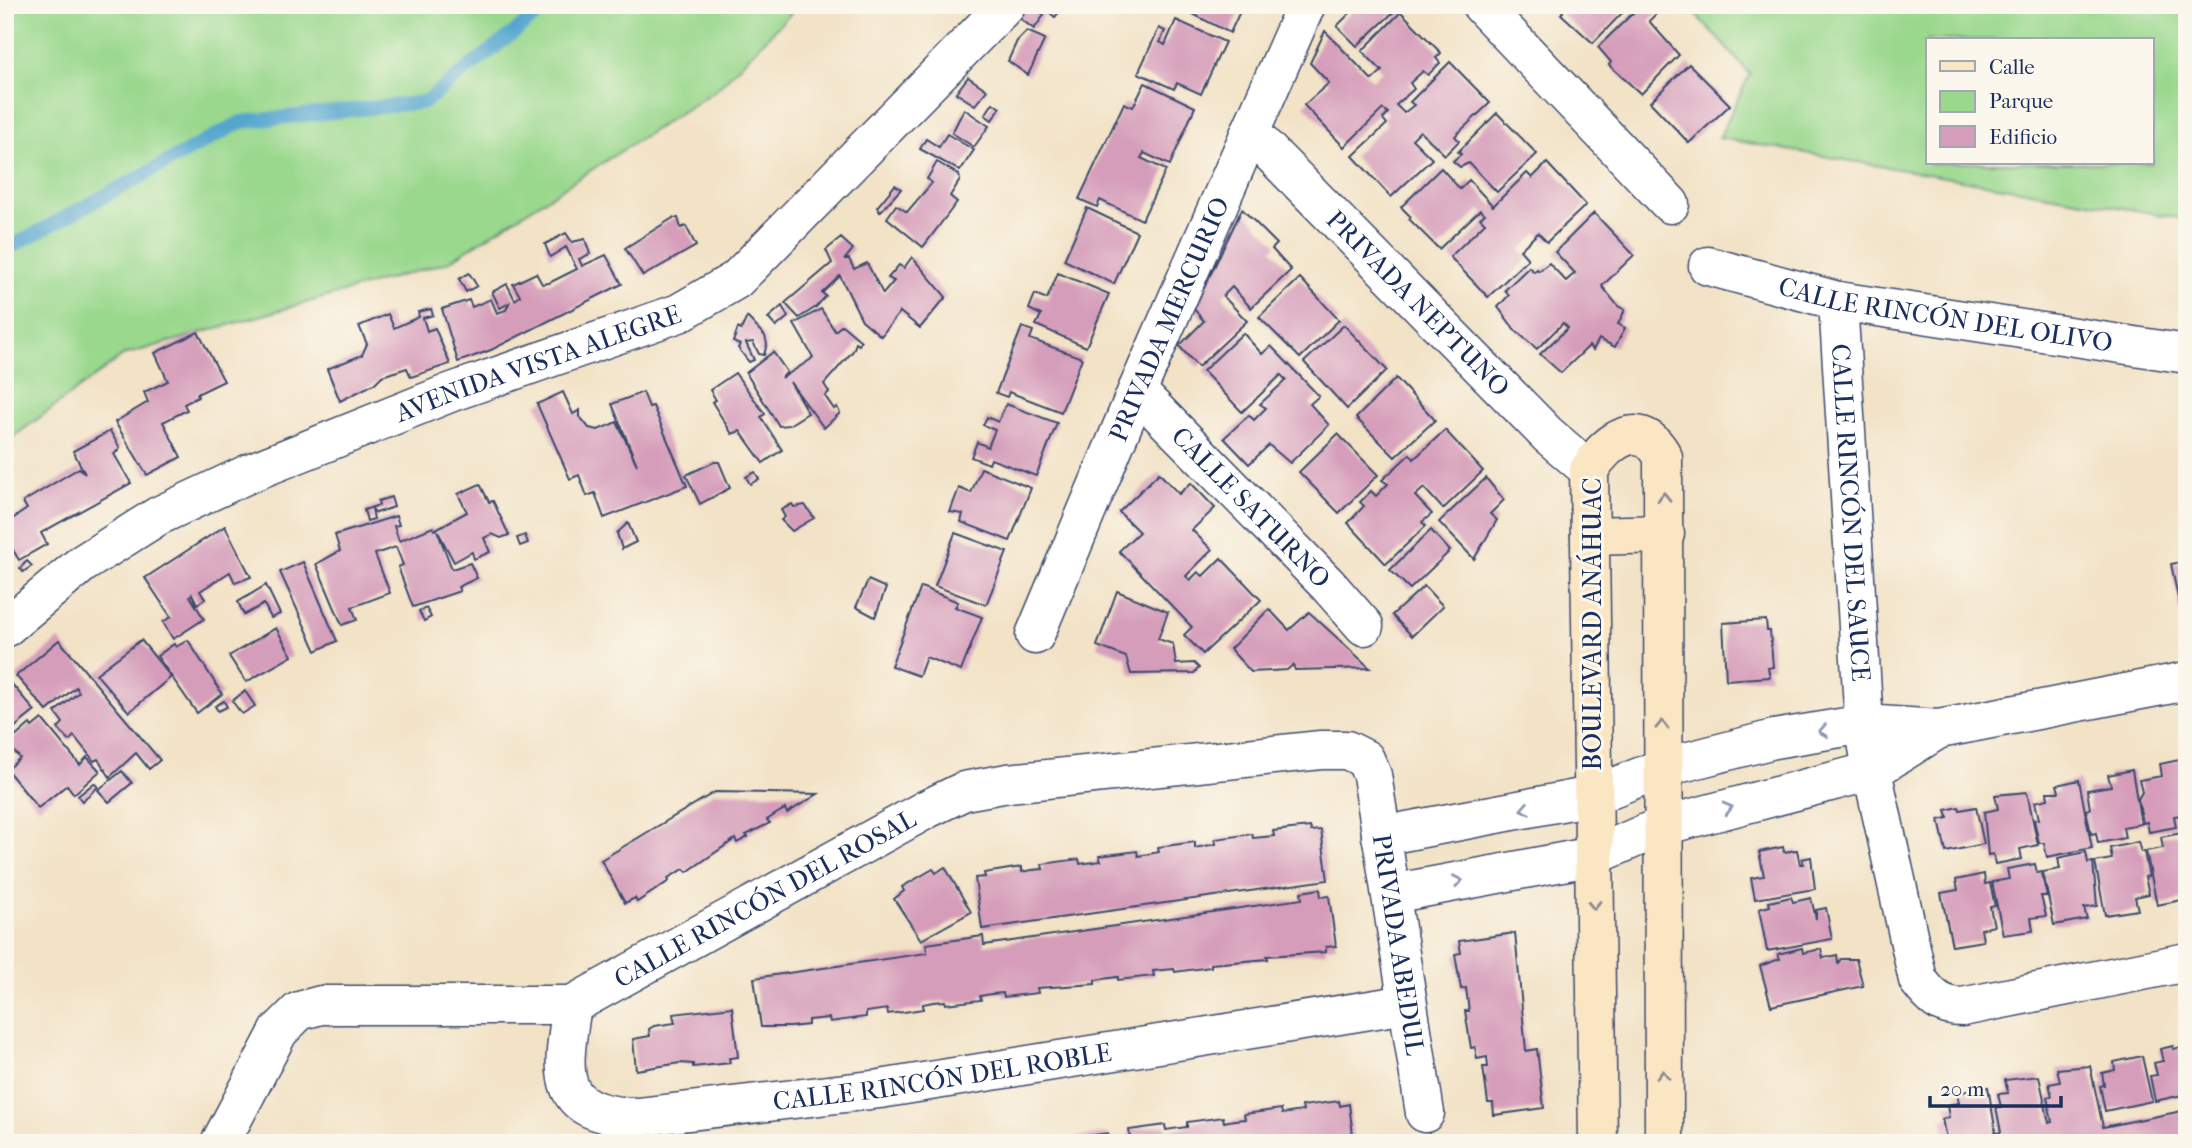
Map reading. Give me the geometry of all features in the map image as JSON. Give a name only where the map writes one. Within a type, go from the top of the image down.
[{"type":"street","name":"AVENIDA VISTA ALEGRE","points":[[5,628],[82,564],[158,516],[252,471],[452,393],[678,313],[736,280],[1006,5]]},
{"type":"street","name":"PRIVADA MERCURIO","points":[[1035,635],[1137,391],[1306,5]]},
{"type":"street","points":[[1481,5],[1670,204]]},
{"type":"street","name":"PRIVADA NEPTUNO","points":[[1250,132],[1548,435],[1589,470]]},
{"type":"street","name":"CALLE RINCÓN DEL OLIVO","points":[[1708,266],[1838,301],[2187,354]]},
{"type":"street","name":"CALLE RINCÓN DEL SAUCE","points":[[1838,301],[1864,724],[1918,980],[1939,1003],[1946,1007],[1962,1007],[2187,962]]},
{"type":"street","name":"CALLE SATURNO","points":[[1137,391],[1328,585],[1364,626]]},
{"type":"street","name":"BOULEVARD ANÁHUAC","points":[[1598,1143],[1589,470],[1602,449],[1625,436],[1646,437],[1656,443],[1663,457],[1664,1143]]},
{"type":"street","points":[[1590,536],[1665,534]]},
{"type":"street","points":[[1381,836],[1592,796],[1662,768],[1774,739],[1864,724],[1939,729],[2187,681]]},
{"type":"street","points":[[1391,894],[1594,856],[1662,826],[1872,771],[1939,729]]},
{"type":"street","name":"CALLE RINCÓN DEL ROSAL","points":[[220,1143],[279,1031],[299,1011],[321,1005],[572,1005],[915,815],[964,791],[1008,783],[1321,750],[1347,750],[1365,759],[1372,775]]},
{"type":"street","name":"PRIVADA ABEDUL","points":[[1372,775],[1425,1113]]},
{"type":"street","name":"CALLE RINCÓN DEL ROBLE","points":[[572,1005],[564,1060],[567,1080],[574,1096],[589,1109],[609,1116],[638,1117],[880,1089],[1407,1004]]},
{"type":"green space","points":[[5,5],[799,5],[716,90],[448,262],[124,355],[5,443]]},
{"type":"green space","points":[[1687,5],[2187,5],[2187,219],[1719,138],[1750,74]]},
{"type":"building","points":[[1020,5],[1030,5],[1044,15],[1034,29],[1013,13]]},
{"type":"building","points":[[1040,5],[1065,5],[1055,17]]},
{"type":"building","points":[[1182,5],[1243,5],[1230,33],[1181,8]]},
{"type":"building","points":[[1358,5],[1398,8],[1357,46],[1337,26]]},
{"type":"building","points":[[1557,5],[1630,5],[1593,43],[1561,14],[1563,12]]},
{"type":"building","points":[[1641,5],[1656,5],[1660,10],[1649,21],[1679,55],[1641,94],[1609,65],[1611,62],[1598,47]]},
{"type":"building","points":[[1401,12],[1441,53],[1436,58],[1440,63],[1428,75],[1423,71],[1410,83],[1414,89],[1396,105],[1404,113],[1414,105],[1410,102],[1450,62],[1490,103],[1455,136],[1459,141],[1445,155],[1420,131],[1412,139],[1432,159],[1391,197],[1353,156],[1387,124],[1383,119],[1388,113],[1383,109],[1344,147],[1304,105],[1329,83],[1310,63],[1325,31],[1372,80],[1382,71],[1362,51]]},
{"type":"building","points":[[1176,20],[1225,42],[1201,94],[1177,83],[1174,89],[1138,73],[1159,28],[1165,31],[1160,42],[1165,45]]},
{"type":"building","points":[[1027,31],[1045,39],[1028,75],[1008,61],[1017,41]]},
{"type":"building","points":[[1689,64],[1730,105],[1689,143],[1650,102]]},
{"type":"building","points":[[968,77],[987,90],[975,105],[956,93]]},
{"type":"building","points":[[1145,83],[1195,107],[1170,165],[1144,153],[1141,158],[1166,170],[1142,220],[1100,200],[1097,207],[1079,199],[1124,103],[1133,107]]},
{"type":"building","points":[[993,103],[1000,108],[992,120],[985,115]]},
{"type":"building","points":[[964,109],[989,126],[974,147],[952,133]]},
{"type":"building","points":[[1497,113],[1537,154],[1497,192],[1469,163],[1460,167],[1453,161],[1461,154],[1458,152]]},
{"type":"building","points":[[947,134],[974,150],[960,171],[920,149],[926,139],[939,147]]},
{"type":"building","points":[[937,162],[959,175],[960,180],[950,196],[957,202],[923,247],[887,218],[896,205],[907,212],[932,183],[927,179]]},
{"type":"building","points":[[1547,163],[1586,205],[1547,242],[1538,233],[1520,250],[1528,259],[1488,297],[1450,257],[1485,223],[1480,218],[1485,214],[1480,210],[1439,249],[1409,219],[1411,217],[1401,207],[1441,168],[1460,189],[1469,180],[1493,206],[1527,173],[1532,178]]},
{"type":"building","points":[[895,185],[901,189],[880,212],[877,207]]},
{"type":"building","points":[[1087,208],[1137,232],[1114,284],[1064,260]]},
{"type":"building","points":[[1242,209],[1277,244],[1272,249],[1291,270],[1251,308],[1232,287],[1223,296],[1247,321],[1198,367],[1179,346],[1204,321],[1194,309]]},
{"type":"building","points":[[1594,213],[1634,255],[1602,286],[1618,306],[1625,310],[1618,324],[1625,328],[1615,347],[1599,339],[1593,350],[1589,346],[1561,373],[1540,354],[1568,328],[1563,323],[1537,349],[1515,330],[1498,307],[1509,295],[1505,290],[1529,267],[1534,272],[1537,269],[1539,271],[1549,263],[1566,281],[1575,273],[1555,252]]},
{"type":"building","points":[[673,218],[678,218],[681,228],[686,226],[696,246],[643,276],[625,248]]},
{"type":"building","points":[[566,233],[572,242],[585,239],[590,254],[579,259],[582,266],[606,255],[622,284],[491,350],[458,362],[442,309],[469,300],[472,307],[491,299],[497,313],[506,310],[509,303],[500,308],[492,292],[507,284],[515,300],[520,296],[513,284],[536,273],[542,284],[549,283],[577,269],[566,247],[550,257],[545,244]]},
{"type":"building","points":[[841,238],[853,249],[845,259],[849,259],[854,269],[867,263],[883,294],[894,281],[888,278],[899,265],[904,268],[912,257],[946,297],[920,328],[900,312],[881,336],[862,320],[840,276],[822,293],[826,296],[816,307],[799,318],[785,303],[832,263],[826,250]]},
{"type":"building","points":[[469,273],[477,286],[466,292],[459,279]]},
{"type":"building","points":[[1058,273],[1109,294],[1086,347],[1036,325],[1041,315],[1029,309],[1035,294],[1047,299]]},
{"type":"building","points":[[1300,278],[1339,320],[1300,358],[1259,317]]},
{"type":"building","points":[[782,306],[788,317],[776,327],[768,318]]},
{"type":"building","points":[[431,309],[433,315],[423,318],[427,331],[435,328],[450,364],[411,377],[407,368],[382,376],[374,384],[340,401],[327,369],[362,355],[367,344],[359,326],[388,314],[394,328],[419,317],[418,312]]},
{"type":"building","points":[[821,309],[835,331],[842,325],[861,341],[859,345],[856,343],[853,351],[824,384],[829,392],[825,396],[840,413],[824,428],[790,382],[808,413],[789,425],[779,426],[746,373],[773,352],[787,372],[782,378],[810,360],[813,357],[794,324]]},
{"type":"building","points":[[747,317],[765,336],[767,344],[764,355],[759,354],[753,342],[746,343],[754,360],[749,362],[738,348],[740,345],[733,342],[738,328],[741,330]]},
{"type":"building","points":[[1344,325],[1387,370],[1347,409],[1304,362]]},
{"type":"building","points":[[1022,327],[1033,331],[1030,339],[1082,358],[1061,412],[1009,392],[1007,397],[996,393]]},
{"type":"building","points":[[198,332],[224,381],[197,394],[198,397],[184,404],[187,410],[163,422],[181,457],[147,475],[115,422],[148,402],[144,392],[168,381],[155,353]]},
{"type":"building","points":[[1243,333],[1262,354],[1271,346],[1319,396],[1310,404],[1329,425],[1290,463],[1269,445],[1249,464],[1224,438],[1249,415],[1254,420],[1266,408],[1260,404],[1286,380],[1281,375],[1242,412],[1203,371]]},
{"type":"building","points":[[735,373],[765,414],[761,417],[782,450],[763,463],[740,431],[732,434],[712,402],[716,400],[710,390]]},
{"type":"building","points":[[1396,378],[1435,420],[1395,457],[1356,418]]},
{"type":"building","points":[[563,392],[573,414],[580,410],[580,417],[589,428],[598,430],[617,422],[637,465],[612,404],[643,392],[649,407],[653,406],[687,486],[604,518],[595,493],[587,496],[579,475],[570,479],[537,404]]},
{"type":"building","points":[[1006,404],[1057,423],[1036,476],[991,459],[989,464],[971,457],[977,442],[988,447],[995,430],[983,425],[987,417],[998,422]]},
{"type":"building","points":[[1445,430],[1483,471],[1443,509],[1424,488],[1415,496],[1432,514],[1422,522],[1426,526],[1386,564],[1348,523],[1364,506],[1360,502],[1371,491],[1376,496],[1388,484],[1382,480],[1410,454],[1414,459]]},
{"type":"building","points":[[110,431],[120,448],[114,454],[131,483],[41,533],[47,544],[19,560],[5,537],[5,524],[27,509],[23,502],[79,468],[85,474],[73,451]]},
{"type":"building","points":[[1338,434],[1378,475],[1339,513],[1299,472]]},
{"type":"building","points":[[719,462],[730,488],[700,504],[686,475]]},
{"type":"building","points":[[981,468],[1031,488],[1010,541],[961,522],[963,514],[950,512],[959,488],[971,493]]},
{"type":"building","points":[[755,472],[759,479],[750,484],[746,477]]},
{"type":"building","points":[[1159,473],[1179,494],[1191,483],[1215,508],[1192,530],[1212,550],[1186,576],[1190,580],[1198,572],[1203,576],[1221,558],[1261,600],[1203,654],[1184,635],[1192,627],[1119,551],[1139,532],[1119,512]]},
{"type":"building","points":[[1486,478],[1504,500],[1490,514],[1497,520],[1474,559],[1439,522]]},
{"type":"building","points":[[480,484],[489,502],[493,501],[509,535],[501,538],[492,534],[484,538],[490,552],[474,559],[472,552],[454,562],[437,530],[452,569],[470,563],[477,578],[458,587],[460,591],[413,607],[398,567],[403,565],[396,547],[375,554],[390,593],[352,607],[357,620],[342,625],[316,564],[340,551],[335,535],[396,516],[399,525],[394,526],[399,541],[433,527],[434,530],[467,512],[458,494]]},
{"type":"building","points":[[391,497],[394,507],[376,513],[372,509],[374,519],[367,521],[364,510]]},
{"type":"building","points":[[792,504],[794,507],[805,505],[814,518],[792,531],[781,520],[785,517],[781,510]]},
{"type":"building","points":[[628,523],[636,542],[622,549],[617,533]]},
{"type":"building","points":[[225,526],[251,577],[235,583],[230,572],[200,591],[205,599],[197,604],[192,594],[190,596],[204,619],[173,639],[163,622],[171,617],[145,578]]},
{"type":"building","points":[[1431,530],[1450,551],[1410,589],[1390,570]]},
{"type":"building","points":[[955,533],[1007,552],[986,605],[935,586]]},
{"type":"building","points":[[525,535],[528,543],[520,546],[517,538]]},
{"type":"building","points":[[27,561],[32,566],[23,572],[20,568]]},
{"type":"building","points":[[2187,561],[2187,587],[2182,588],[2184,593],[2187,592],[2187,616],[2182,617],[2171,564]]},
{"type":"building","points":[[303,562],[337,641],[316,651],[280,572]]},
{"type":"building","points":[[868,580],[886,588],[875,617],[856,607]]},
{"type":"building","points":[[266,585],[280,614],[271,618],[264,604],[244,615],[238,602]]},
{"type":"building","points":[[1424,586],[1443,606],[1412,636],[1392,615]]},
{"type":"building","points":[[921,587],[958,602],[955,607],[982,617],[961,671],[926,657],[919,676],[891,666]]},
{"type":"building","points":[[1117,591],[1168,612],[1158,639],[1173,644],[1176,664],[1194,663],[1199,668],[1194,673],[1131,674],[1126,657],[1097,646]]},
{"type":"building","points":[[426,608],[431,617],[424,621],[419,611]]},
{"type":"building","points":[[1269,609],[1289,630],[1309,612],[1370,668],[1295,670],[1293,665],[1287,670],[1251,672],[1230,649]]},
{"type":"building","points":[[1766,620],[1767,631],[1770,631],[1773,667],[1768,668],[1770,677],[1726,680],[1723,623]]},
{"type":"building","points":[[276,628],[292,656],[246,682],[229,656]]},
{"type":"building","points":[[59,640],[160,760],[149,769],[136,753],[110,777],[98,759],[94,761],[74,736],[69,741],[58,728],[63,723],[55,712],[79,692],[76,687],[47,711],[16,676]]},
{"type":"building","points":[[141,640],[171,677],[129,712],[96,674]]},
{"type":"building","points":[[188,640],[222,694],[197,713],[157,656],[174,644],[176,647]]},
{"type":"building","points":[[9,681],[35,711],[5,735],[5,685]]},
{"type":"building","points":[[245,691],[255,706],[242,714],[232,701]]},
{"type":"building","points":[[224,701],[227,707],[218,711],[215,706]]},
{"type":"building","points":[[42,719],[80,765],[87,757],[100,771],[74,794],[67,785],[38,808],[7,770],[20,758],[7,744],[30,724],[32,727]]},
{"type":"building","points":[[2184,759],[2187,814],[2174,816],[2176,827],[2149,832],[2147,822],[2143,823],[2138,799],[2142,792],[2139,780],[2162,776],[2160,764]]},
{"type":"building","points":[[2132,770],[2141,824],[2123,827],[2125,838],[2098,843],[2096,833],[2091,834],[2086,810],[2090,809],[2087,790],[2111,786],[2108,775]]},
{"type":"building","points":[[122,771],[132,783],[109,802],[98,790]]},
{"type":"building","points":[[2079,780],[2092,848],[2047,857],[2044,843],[2039,843],[2034,820],[2039,819],[2035,802],[2048,799],[2047,792],[2059,792],[2057,785]]},
{"type":"building","points":[[94,783],[98,787],[82,801],[78,796]]},
{"type":"building","points":[[715,792],[818,794],[787,813],[785,809],[776,814],[767,820],[770,823],[746,835],[748,837],[737,843],[735,839],[687,872],[684,869],[668,878],[669,881],[637,902],[635,898],[625,903],[601,860]]},
{"type":"building","points":[[2027,792],[2038,845],[2020,849],[2022,859],[1995,864],[1993,854],[1988,855],[1984,812],[1998,809],[1995,795]]},
{"type":"building","points":[[1959,807],[1960,810],[1976,807],[1984,844],[1946,852],[1939,820],[1948,818],[1946,810]]},
{"type":"building","points":[[1310,827],[1311,831],[1321,830],[1328,880],[982,929],[975,878],[985,877],[984,873],[1022,867],[1022,872],[1043,869],[1042,864],[1079,859],[1080,864],[1101,861],[1099,856],[1137,851],[1138,856],[1159,852],[1158,847],[1195,842],[1195,848],[1216,844],[1215,839],[1252,834],[1253,838],[1274,836],[1273,831]]},
{"type":"building","points":[[2187,832],[2187,899],[2157,905],[2146,851],[2163,848],[2161,837]]},
{"type":"building","points":[[2138,842],[2141,852],[2144,852],[2149,876],[2145,877],[2149,894],[2135,897],[2138,910],[2105,915],[2095,862],[2112,859],[2110,848]]},
{"type":"building","points":[[1783,847],[1784,852],[1797,850],[1800,864],[1804,864],[1802,859],[1811,857],[1815,889],[1755,899],[1751,878],[1764,876],[1759,852]]},
{"type":"building","points":[[2086,852],[2088,863],[2093,862],[2097,906],[2084,908],[2087,919],[2054,925],[2043,872],[2060,869],[2058,858]]},
{"type":"building","points":[[2035,864],[2037,873],[2041,872],[2047,896],[2041,896],[2046,916],[2031,918],[2033,931],[2003,935],[1992,882],[2009,879],[2007,869]]},
{"type":"building","points":[[945,867],[971,912],[921,940],[894,899],[904,891],[902,887],[933,869],[936,873]]},
{"type":"building","points":[[1984,874],[1985,884],[1990,883],[1995,906],[1990,907],[1994,926],[1981,929],[1983,941],[1952,946],[1941,893],[1958,890],[1956,880]]},
{"type":"building","points":[[1320,889],[1321,897],[1329,896],[1336,946],[1326,947],[1326,952],[1267,956],[1268,959],[1211,964],[1211,967],[1175,972],[1174,969],[1153,971],[1154,976],[1118,980],[1118,977],[1095,980],[1095,984],[1037,988],[1038,993],[1004,997],[1003,993],[991,994],[980,996],[981,1000],[946,1004],[945,1001],[933,1002],[923,1004],[923,1009],[888,1014],[887,1009],[866,1012],[866,1017],[830,1022],[829,1018],[808,1020],[808,1025],[761,1027],[754,978],[927,953],[926,944],[983,936],[984,945],[1302,899],[1301,892]]},
{"type":"building","points":[[1791,897],[1793,902],[1811,898],[1816,919],[1816,910],[1826,908],[1832,939],[1767,951],[1759,909],[1770,906],[1769,902]]},
{"type":"building","points":[[1515,933],[1526,1051],[1537,1049],[1544,1108],[1494,1115],[1493,1103],[1488,1103],[1483,1067],[1488,1067],[1487,1057],[1477,1059],[1475,1047],[1471,1048],[1465,1011],[1469,1011],[1466,988],[1461,989],[1455,954],[1461,953],[1459,941]]},
{"type":"building","points":[[1802,948],[1803,953],[1821,949],[1823,958],[1837,955],[1838,963],[1841,959],[1856,959],[1863,986],[1771,1006],[1760,966],[1780,959],[1778,954]]},
{"type":"building","points":[[732,1007],[738,1057],[729,1058],[730,1063],[693,1067],[693,1064],[680,1063],[636,1070],[633,1039],[650,1036],[649,1029],[654,1026],[675,1023],[673,1014]]},
{"type":"building","points":[[2173,1046],[2173,1049],[2187,1046],[2187,1094],[2155,1101],[2150,1076],[2157,1075],[2154,1063],[2163,1061],[2160,1049]]},
{"type":"building","points":[[2142,1056],[2152,1101],[2105,1111],[2100,1086],[2104,1085],[2102,1073],[2115,1070],[2114,1062]]},
{"type":"building","points":[[2090,1066],[2103,1127],[2187,1110],[2187,1143],[2055,1143],[2054,1138],[1998,1143],[1996,1133],[2001,1132],[1996,1107],[2001,1107],[1998,1094],[2008,1093],[2005,1080],[2039,1076],[2049,1123],[2052,1122],[2047,1097],[2052,1096],[2049,1084],[2060,1082],[2057,1069]]},
{"type":"building","points":[[1988,1087],[1996,1133],[1947,1143],[1942,1119],[1949,1117],[1947,1105],[1959,1103],[1957,1093]]},
{"type":"building","points":[[1339,1101],[1340,1106],[1349,1104],[1354,1143],[1072,1143],[1071,1138],[1108,1133],[1109,1139],[1119,1138],[1130,1136],[1129,1130],[1165,1125],[1166,1130],[1187,1127],[1187,1122],[1223,1117],[1224,1122],[1245,1119],[1244,1114],[1281,1109],[1282,1114],[1303,1111],[1302,1106]]},
{"type":"waterway","points":[[5,250],[241,122],[425,102],[549,5]]}]
